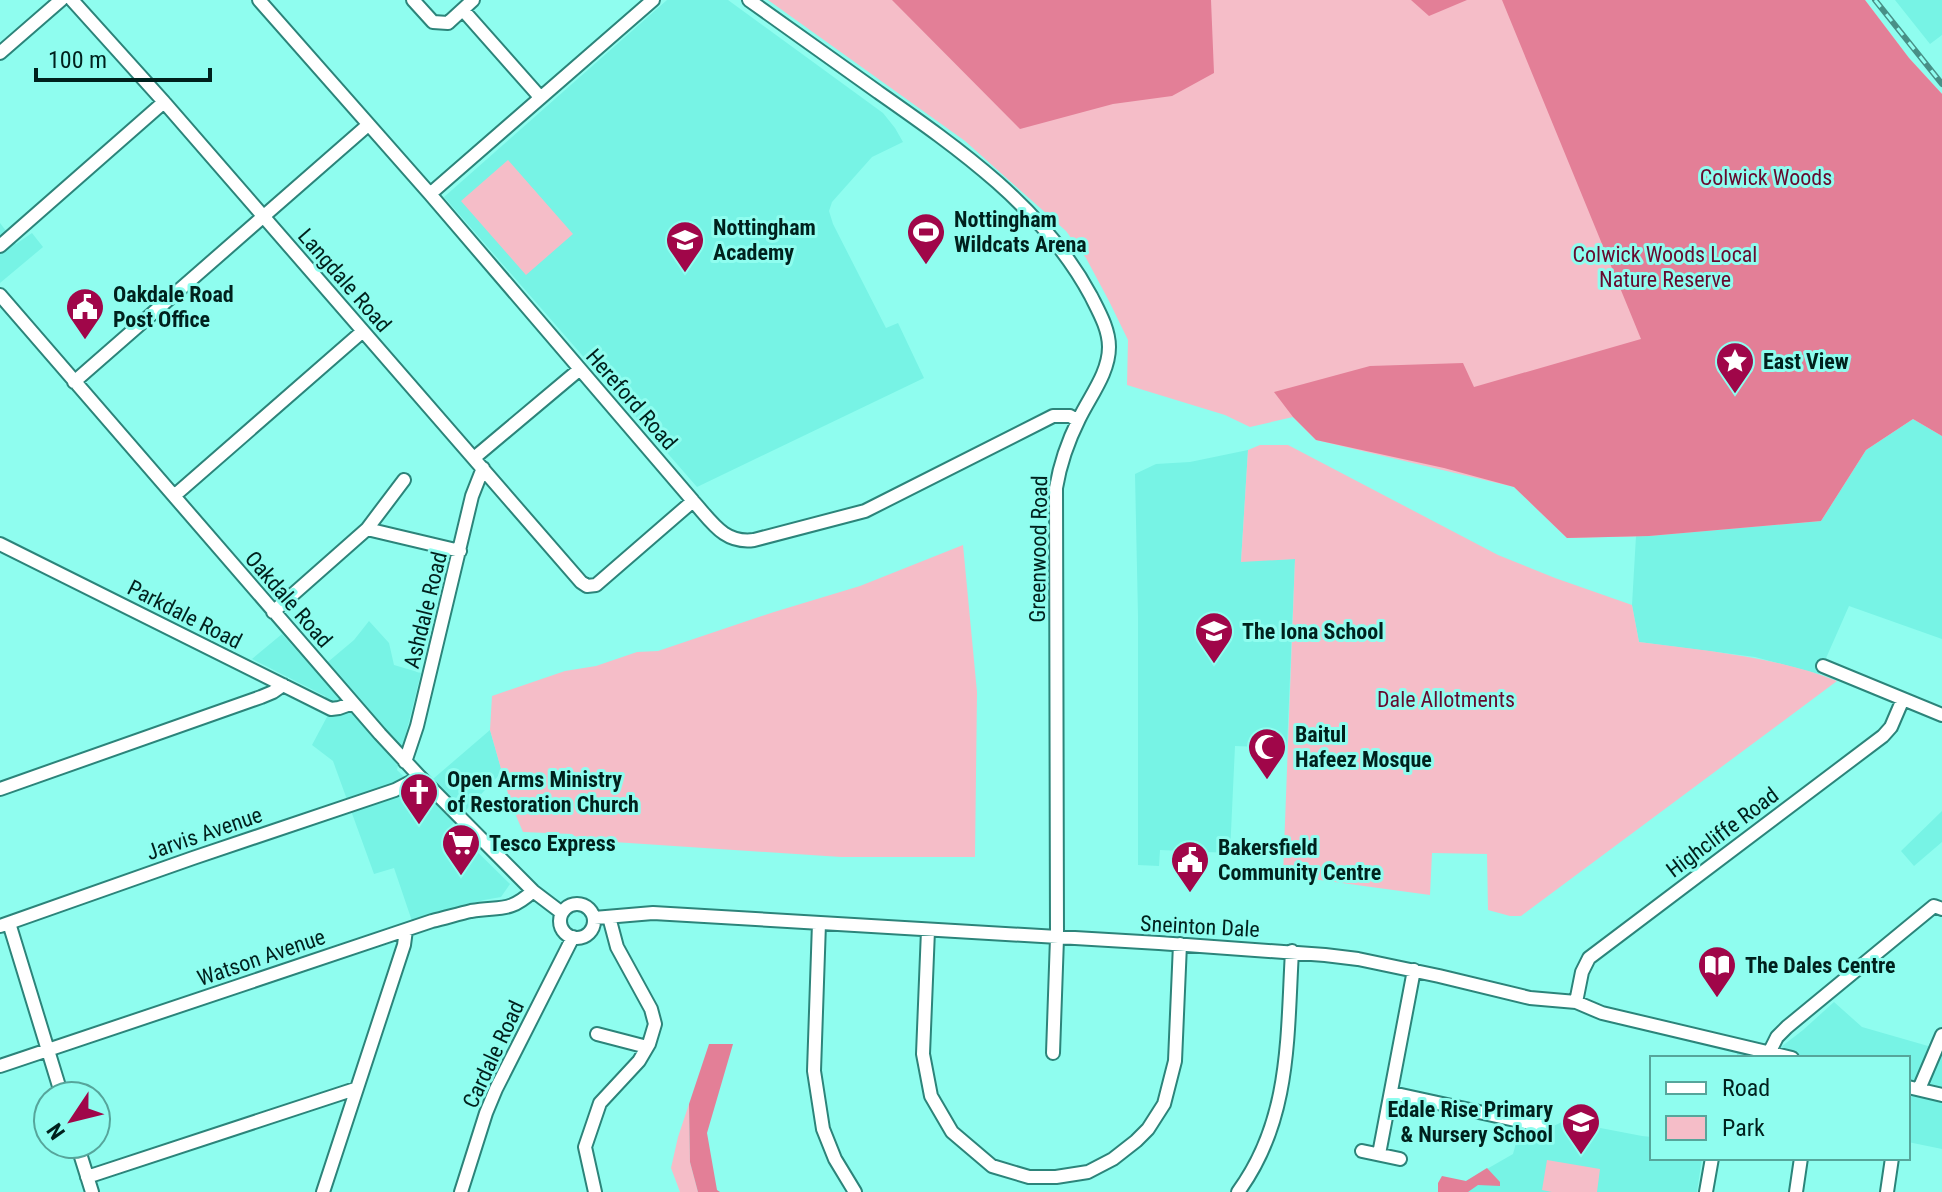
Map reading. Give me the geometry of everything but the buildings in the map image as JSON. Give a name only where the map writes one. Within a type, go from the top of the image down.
[{"type":"street","points":[[0,53],[61,0]]},
{"type":"street","name":"Langdale Road","points":[[72,0],[581,582],[587,586],[596,585],[693,501]]},
{"type":"street","name":"Hereford Road","points":[[259,0],[693,501],[729,538],[742,542],[754,540],[865,511],[1053,416],[1070,416],[1078,421]]},
{"type":"street","points":[[413,0],[433,22],[448,23],[473,0]]},
{"type":"street","points":[[430,194],[653,0]]},
{"type":"street","name":"Greenwood Road","points":[[749,0],[962,152],[1038,222],[1088,290],[1108,336],[1106,368],[1078,421],[1059,467],[1055,500],[1057,938],[1053,1053]]},
{"type":"street","points":[[463,10],[540,97]]},
{"type":"street","points":[[0,246],[164,102]]},
{"type":"street","points":[[74,382],[368,125]]},
{"type":"street","name":"Oakdale Road","points":[[0,295],[405,762],[533,891],[562,913]]},
{"type":"street","points":[[174,496],[363,331]]},
{"type":"street","points":[[474,458],[580,369]]},
{"type":"street","name":"Ashdale Road","points":[[405,762],[417,726],[472,496],[483,468]]},
{"type":"street","points":[[273,612],[367,529],[404,480]]},
{"type":"street","points":[[367,529],[460,551]]},
{"type":"street","name":"Parkdale Road","points":[[0,544],[331,709],[353,703]]},
{"type":"street","points":[[1823,666],[1942,715]]},
{"type":"street","points":[[0,789],[261,697],[283,685]]},
{"type":"street","name":"Highcliffe Road","points":[[1576,1002],[1582,972],[1589,958],[1883,736],[1891,727],[1903,699]]},
{"type":"street","name":"Jarvis Avenue","points":[[4,925],[395,790],[420,777]]},
{"type":"street","name":"Watson Avenue","points":[[0,1066],[406,930],[466,912],[508,908],[533,891]]},
{"type":"street","name":"Sneinton Dale","points":[[562,913],[570,906],[580,904],[589,909],[594,918],[653,913],[1292,951],[1414,970],[1530,998],[1576,1002],[1593,1011],[1783,1056]]},
{"type":"street","points":[[1769,1053],[1777,1037],[1800,1017],[1934,906],[1942,909]]},
{"type":"street","points":[[562,913],[561,925],[567,935],[579,938],[591,931],[594,918]]},
{"type":"street","points":[[595,1192],[585,1147],[600,1103],[639,1061],[655,1024],[651,1009],[617,947],[609,917]]},
{"type":"street","points":[[819,923],[814,1071],[823,1129],[835,1159],[855,1192]]},
{"type":"street","points":[[4,925],[57,1080]]},
{"type":"street","points":[[323,1192],[404,945],[406,930]]},
{"type":"street","points":[[928,930],[923,1054],[931,1096],[952,1132],[992,1166],[1029,1177],[1088,1172],[1113,1159],[1148,1129],[1164,1104],[1175,1061],[1180,944]]},
{"type":"street","name":"Cardale Road","points":[[461,1192],[496,1089],[573,937]]},
{"type":"street","points":[[1238,1192],[1254,1170],[1274,1121],[1286,1068],[1292,951]]},
{"type":"street","points":[[1379,1154],[1414,970]]},
{"type":"street","points":[[597,1034],[647,1047]]},
{"type":"street","points":[[1942,1035],[1913,1088],[1942,1095]]},
{"type":"street","points":[[1729,1056],[1732,1044]]},
{"type":"street","points":[[87,1177],[355,1089]]},
{"type":"street","points":[[1392,1093],[1526,1127],[1543,1126]]},
{"type":"street","points":[[1362,1151],[1400,1159]]},
{"type":"street","points":[[82,1160],[92,1192]]},
{"type":"street","points":[[1706,1192],[1712,1160]]},
{"type":"street","points":[[1796,1192],[1801,1160]]},
{"type":"street","points":[[1887,1192],[1892,1160]]},
{"type":"street","points":[[1027,1192],[1029,1177]]},
{"type":"shaded area","name":"Nottingham Academy","points":[[667,0],[728,0],[883,113],[895,128],[903,142],[872,157],[832,202],[829,211],[886,328],[898,323],[924,378],[697,487],[444,197]]},
{"type":"shaded area","points":[[1895,0],[1942,0],[1942,35],[1930,44]]},
{"type":"shaded area","points":[[0,223],[16,244],[32,233],[43,247],[0,283]]},
{"type":"shaded area","points":[[1913,419],[1942,436],[1942,639],[1849,606],[1819,674],[1755,657],[1639,642],[1632,605],[1636,536],[1821,521],[1866,450]]},
{"type":"shaded area","name":"The Iona School","points":[[1248,450],[1241,561],[1295,559],[1287,748],[1235,746],[1230,853],[1160,850],[1159,866],[1138,865],[1135,474],[1156,464],[1190,462]]},
{"type":"shaded area","points":[[369,621],[389,643],[394,665],[421,673],[397,770],[419,791],[490,730],[502,772],[451,826],[510,884],[501,897],[412,921],[394,868],[374,874],[333,761],[312,745],[328,715],[325,696],[252,659],[282,634],[316,672],[354,640]]},
{"type":"shaded area","points":[[1942,811],[1942,842],[1914,866],[1901,851]]},
{"type":"shaded area","points":[[1834,1002],[1862,1027],[1942,1050],[1942,1149],[1910,1142],[1910,1056],[1769,1056]]},
{"type":"shaded area","name":"Edale Rise Primary & Nursery School","points":[[1564,1121],[1650,1137],[1650,1160],[1702,1160],[1697,1192],[1464,1192],[1466,1181],[1513,1154],[1518,1136],[1531,1138],[1534,1131],[1543,1131]]},
{"type":"green space","name":"Colwick Woods Local Nature Reserve","points":[[768,0],[1865,0],[1909,58],[1942,94],[1942,436],[1913,419],[1866,450],[1821,521],[1649,536],[1567,538],[1514,487],[1316,440],[1293,417],[1250,427],[1225,415],[1127,385],[1128,340],[1086,258],[1066,231],[965,141]]},
{"type":"green space","points":[[892,0],[1211,0],[1214,73],[1172,96],[1113,104],[1020,129]]},
{"type":"green space","points":[[1411,0],[1467,0],[1429,16]]},
{"type":"green space","name":"Colwick Woods","points":[[1502,0],[1865,0],[1909,58],[1942,94],[1942,436],[1913,419],[1866,450],[1821,521],[1649,536],[1567,538],[1514,487],[1316,440],[1274,392],[1370,366],[1463,363],[1474,387],[1641,339]]},
{"type":"green space","points":[[508,160],[573,234],[526,275],[461,201]]},
{"type":"green space","name":"Dale Allotments","points":[[1260,445],[1288,445],[1498,555],[1632,605],[1639,642],[1764,660],[1837,681],[1521,916],[1488,910],[1487,854],[1432,853],[1430,895],[1283,875],[1295,559],[1241,562],[1248,450]]},
{"type":"green space","points":[[963,545],[977,692],[975,857],[841,857],[614,842],[578,839],[572,834],[523,832],[511,804],[490,730],[492,696],[565,671],[596,666],[637,652],[658,651],[860,586]]},
{"type":"green space","points":[[709,1044],[733,1044],[707,1133],[717,1190],[720,1192],[698,1192],[690,1162],[689,1104]]},
{"type":"green space","points":[[689,1104],[690,1162],[698,1192],[680,1192],[671,1168]]},
{"type":"green space","points":[[1547,1160],[1600,1169],[1597,1192],[1542,1190]]},
{"type":"green space","points":[[1487,1168],[1500,1186],[1478,1185],[1468,1192],[1438,1192],[1442,1176],[1466,1181]]},
{"type":"railway","points":[[1875,0],[1942,84]]},
{"type":"place","name":"Nottingham Wildcats Arena","points":[[926,266]]},
{"type":"place","name":"Nottingham Academy","points":[[685,274]]},
{"type":"place","name":"Oakdale Road Post Office","points":[[85,341]]},
{"type":"place","name":"East View","points":[[1735,395]]},
{"type":"place","name":"The Iona School","points":[[1214,665]]},
{"type":"place","name":"Baitul Hafeez Mosque","points":[[1267,781]]},
{"type":"place","name":"Open Arms Ministry of Restoration Church","points":[[419,826]]},
{"type":"place","name":"Tesco Express","points":[[461,877]]},
{"type":"place","name":"Bakersfield Community Centre","points":[[1190,894]]},
{"type":"place","name":"The Dales Centre","points":[[1717,999]]},
{"type":"place","name":"Edale Rise Primary & Nursery School","points":[[1581,1156]]}]
